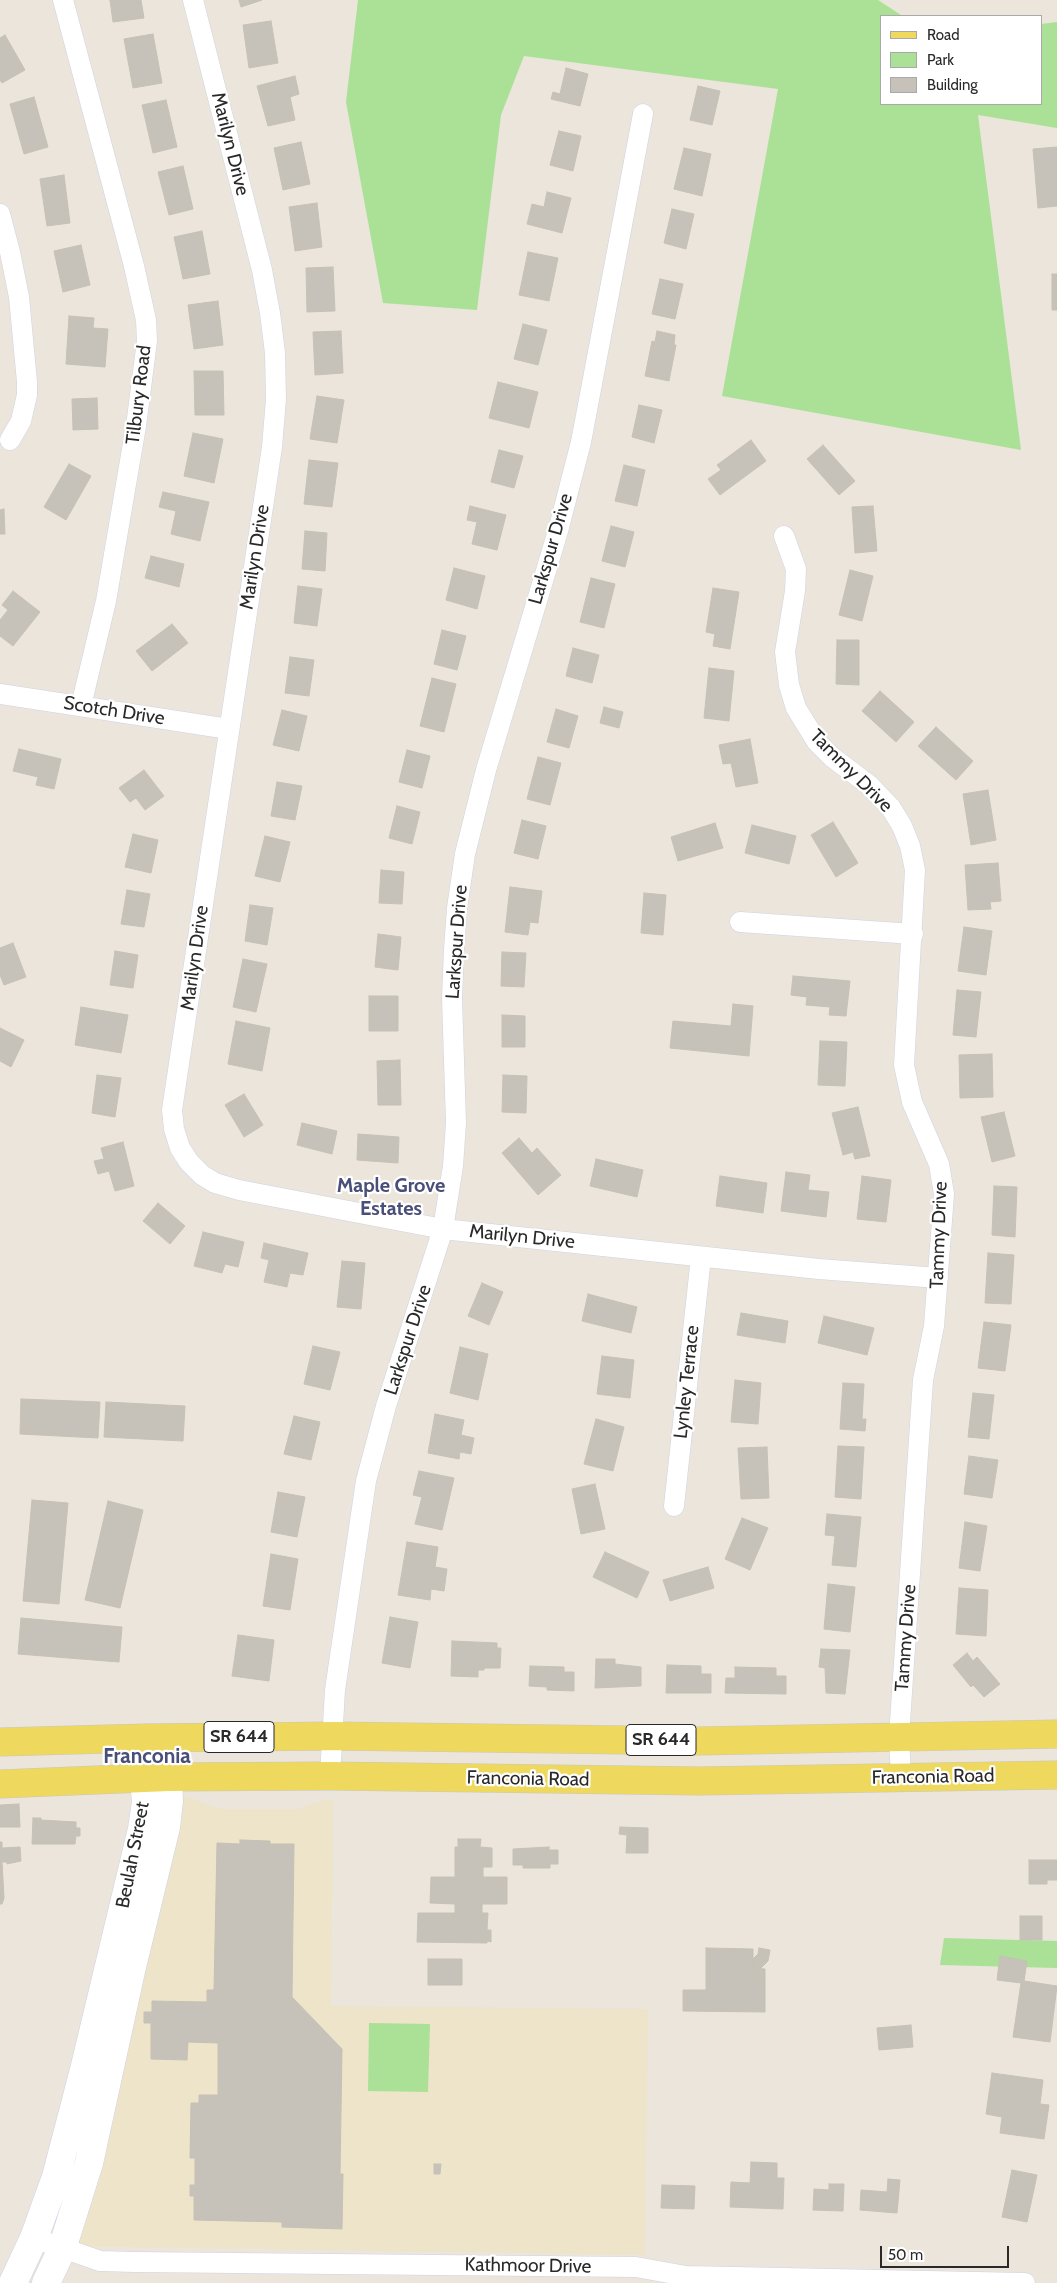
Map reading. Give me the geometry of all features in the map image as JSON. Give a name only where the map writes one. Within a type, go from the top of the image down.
[{"type":"main road","name":"SR 644","points":[[0,1742],[333,1736],[699,1740],[1057,1734]]},
{"type":"main road","name":"Beulah Street","points":[[46,2283],[62,2248],[89,2163],[124,1999],[166,1827],[169,1801],[156,1778],[146,1738]]},
{"type":"main road","name":"Franconia Road","points":[[0,1784],[156,1778],[330,1776],[700,1781],[1057,1775]]},
{"type":"main road","name":"Beulah Street","points":[[13,2283],[34,2238],[56,2177],[140,1839],[146,1802],[156,1778]]},
{"type":"street","name":"Tilbury Road","points":[[63,0],[134,266],[146,320],[147,341],[136,426],[106,601],[81,706]]},
{"type":"street","name":"Marilyn Drive","points":[[193,0],[262,270],[275,352],[276,398],[272,447],[172,1110],[174,1129],[180,1148],[189,1162],[202,1175],[215,1183],[231,1188],[443,1229],[819,1269],[938,1278]]},
{"type":"street","name":"Larkspur Drive","points":[[330,1776],[335,1690],[366,1481],[386,1406],[443,1229],[453,1166],[455,1132],[453,978],[457,908],[465,854],[486,770],[558,531],[580,442],[643,114]]},
{"type":"street","points":[[0,214],[19,297],[27,382],[27,395],[21,420],[10,440]]},
{"type":"street","name":"Tammy Drive","points":[[784,536],[796,569],[795,591],[786,652],[789,685],[794,701],[809,732],[817,742],[832,757],[878,792],[891,808],[902,826],[910,846],[915,870],[913,934],[904,1065],[912,1102],[930,1141],[942,1177],[944,1194],[934,1326],[923,1380],[899,1737],[901,1778]]},
{"type":"street","name":"Scotch Drive","points":[[0,694],[229,729]]},
{"type":"street","points":[[740,922],[913,934]]},
{"type":"street","name":"Lynley Terrace","points":[[674,1506],[700,1257]]},
{"type":"street","name":"Kathmoor Drive","points":[[34,2238],[100,2261],[636,2267],[686,2276],[1025,2283]]},
{"type":"shaded area","points":[[179,1797],[191,1798],[219,1809],[296,1809],[325,1800],[333,1800],[331,2006],[648,2009],[645,2255],[64,2246]]},
{"type":"green space","points":[[358,0],[878,0],[901,15],[880,15],[880,105],[1042,105],[1042,24],[1057,22],[1057,128],[978,115],[1021,450],[722,396],[778,89],[524,56],[501,115],[477,310],[383,303],[346,102]]},
{"type":"green space","points":[[944,1938],[1057,1941],[1057,1968],[940,1965]]},
{"type":"green space","points":[[369,2023],[430,2024],[428,2092],[368,2091]]},
{"type":"building","points":[[110,0],[141,0],[144,18],[113,22]]},
{"type":"building","points":[[239,0],[262,0],[241,7]]},
{"type":"building","points":[[271,21],[278,63],[249,68],[243,25]]},
{"type":"building","points":[[153,34],[162,83],[133,88],[124,39]]},
{"type":"building","points":[[5,35],[25,70],[2,83],[0,80],[0,38]]},
{"type":"building","points":[[566,68],[588,74],[580,106],[551,99],[553,92],[560,94]]},
{"type":"building","points":[[295,76],[299,94],[290,97],[295,120],[268,126],[257,86]]},
{"type":"building","points":[[698,86],[720,91],[712,125],[690,120]]},
{"type":"building","points":[[34,97],[48,147],[24,154],[10,104]]},
{"type":"building","points":[[166,100],[177,147],[153,153],[142,105]]},
{"type":"building","points":[[559,131],[581,136],[573,171],[550,165]]},
{"type":"building","points":[[301,142],[310,184],[283,190],[274,148]]},
{"type":"building","points":[[1057,147],[1057,206],[1038,208],[1033,149]]},
{"type":"building","points":[[684,148],[711,154],[702,196],[674,189]]},
{"type":"building","points":[[183,166],[193,209],[169,215],[158,172]]},
{"type":"building","points":[[64,175],[70,223],[47,226],[40,179]]},
{"type":"building","points":[[547,192],[571,198],[562,233],[527,224],[532,204],[544,207]]},
{"type":"building","points":[[317,203],[322,247],[295,251],[289,207]]},
{"type":"building","points":[[672,209],[694,214],[686,249],[664,243]]},
{"type":"building","points":[[202,231],[210,274],[183,279],[174,237]]},
{"type":"building","points":[[81,245],[90,285],[63,292],[54,251]]},
{"type":"building","points":[[528,252],[558,258],[549,301],[519,295]]},
{"type":"building","points":[[333,267],[335,311],[307,312],[306,268]]},
{"type":"building","points":[[1052,274],[1057,274],[1057,310],[1052,310]]},
{"type":"building","points":[[660,279],[683,284],[675,319],[652,314]]},
{"type":"building","points":[[218,301],[223,345],[194,349],[188,305]]},
{"type":"building","points":[[69,316],[94,318],[93,328],[108,329],[105,367],[66,364]]},
{"type":"building","points":[[523,324],[547,330],[538,365],[514,359]]},
{"type":"building","points":[[341,331],[343,373],[315,375],[313,332]]},
{"type":"building","points":[[657,331],[675,335],[674,345],[676,345],[669,381],[645,376],[652,341],[655,342]]},
{"type":"building","points":[[194,371],[223,371],[224,415],[195,415]]},
{"type":"building","points":[[498,382],[538,392],[529,428],[489,418]]},
{"type":"building","points":[[317,396],[344,400],[337,443],[310,439]]},
{"type":"building","points":[[97,398],[98,429],[73,430],[72,399]]},
{"type":"building","points":[[639,405],[662,410],[654,443],[632,437]]},
{"type":"building","points":[[193,433],[223,439],[214,483],[184,476]]},
{"type":"building","points":[[751,440],[766,461],[720,495],[708,479],[721,470],[717,465]]},
{"type":"building","points":[[823,445],[855,481],[839,495],[807,459]]},
{"type":"building","points":[[499,450],[523,456],[514,488],[491,482]]},
{"type":"building","points":[[309,460],[338,463],[332,507],[304,504]]},
{"type":"building","points":[[69,464],[91,476],[66,520],[44,507]]},
{"type":"building","points":[[624,465],[645,470],[637,506],[615,501]]},
{"type":"building","points":[[163,492],[209,502],[200,541],[171,534],[176,511],[159,507]]},
{"type":"building","points":[[470,506],[506,515],[497,550],[472,544],[477,522],[467,520]]},
{"type":"building","points":[[873,506],[877,551],[855,553],[852,507]]},
{"type":"building","points":[[4,509],[5,534],[0,534],[0,510]]},
{"type":"building","points":[[611,526],[634,532],[625,567],[602,561]]},
{"type":"building","points":[[305,531],[327,533],[325,571],[302,569]]},
{"type":"building","points":[[151,556],[184,564],[179,587],[145,578]]},
{"type":"building","points":[[454,568],[485,576],[477,609],[446,600]]},
{"type":"building","points":[[850,570],[873,576],[862,621],[839,615]]},
{"type":"building","points":[[591,578],[615,584],[604,628],[580,622]]},
{"type":"building","points":[[298,586],[322,589],[317,626],[294,623]]},
{"type":"building","points":[[713,588],[739,592],[730,649],[713,646],[715,634],[706,632]]},
{"type":"building","points":[[13,591],[40,612],[13,646],[0,636],[0,620],[8,610],[2,605]]},
{"type":"building","points":[[172,624],[188,643],[152,671],[136,651]]},
{"type":"building","points":[[442,630],[466,636],[457,670],[434,664]]},
{"type":"building","points":[[837,640],[859,640],[859,685],[836,684]]},
{"type":"building","points":[[573,648],[599,655],[592,683],[566,676]]},
{"type":"building","points":[[290,657],[314,660],[309,696],[285,693]]},
{"type":"building","points":[[709,668],[734,671],[729,721],[704,718]]},
{"type":"building","points":[[432,678],[456,684],[444,732],[420,726]]},
{"type":"building","points":[[880,691],[914,722],[896,742],[862,711]]},
{"type":"building","points":[[604,707],[623,712],[619,728],[600,723]]},
{"type":"building","points":[[556,709],[578,716],[569,748],[547,742]]},
{"type":"building","points":[[282,710],[307,716],[299,751],[273,745]]},
{"type":"building","points":[[936,727],[973,761],[956,780],[918,746]]},
{"type":"building","points":[[750,739],[758,783],[736,787],[731,763],[723,764],[719,745]]},
{"type":"building","points":[[19,749],[61,759],[54,789],[36,785],[38,777],[13,771]]},
{"type":"building","points":[[407,750],[430,756],[422,788],[399,782]]},
{"type":"building","points":[[538,757],[561,763],[550,805],[527,799]]},
{"type":"building","points":[[144,770],[164,796],[145,810],[136,798],[130,802],[119,788]]},
{"type":"building","points":[[277,782],[302,786],[295,820],[271,816]]},
{"type":"building","points":[[988,790],[996,840],[971,845],[963,794]]},
{"type":"building","points":[[397,806],[420,812],[412,844],[389,838]]},
{"type":"building","points":[[522,820],[546,826],[538,859],[514,853]]},
{"type":"building","points":[[833,822],[858,863],[836,877],[811,835]]},
{"type":"building","points":[[715,823],[723,848],[678,861],[671,837]]},
{"type":"building","points":[[752,825],[796,836],[789,864],[745,853]]},
{"type":"building","points":[[133,834],[158,840],[151,873],[125,867]]},
{"type":"building","points":[[265,836],[290,842],[280,882],[255,876]]},
{"type":"building","points":[[998,863],[1001,901],[990,902],[991,909],[968,910],[965,865]]},
{"type":"building","points":[[381,870],[404,872],[402,904],[379,903]]},
{"type":"building","points":[[510,887],[542,891],[538,923],[530,922],[528,935],[505,932]]},
{"type":"building","points":[[127,890],[150,894],[144,927],[121,924]]},
{"type":"building","points":[[644,893],[666,895],[663,935],[641,933]]},
{"type":"building","points":[[250,905],[273,908],[267,945],[245,941]]},
{"type":"building","points":[[964,927],[992,931],[986,975],[958,971]]},
{"type":"building","points":[[378,934],[401,937],[398,970],[375,967]]},
{"type":"building","points":[[13,943],[26,977],[4,985],[0,975],[0,948]]},
{"type":"building","points":[[115,951],[138,955],[133,988],[110,985]]},
{"type":"building","points":[[502,952],[526,953],[524,987],[501,986]]},
{"type":"building","points":[[243,959],[267,964],[256,1012],[233,1007]]},
{"type":"building","points":[[793,976],[850,981],[846,1016],[829,1015],[830,1007],[806,1005],[807,997],[791,995]]},
{"type":"building","points":[[957,990],[981,992],[976,1037],[953,1035]]},
{"type":"building","points":[[369,996],[398,996],[398,1031],[369,1031]]},
{"type":"building","points":[[733,1004],[753,1006],[749,1056],[670,1048],[673,1021],[731,1026]]},
{"type":"building","points":[[81,1007],[128,1015],[121,1053],[75,1045]]},
{"type":"building","points":[[502,1015],[525,1016],[525,1047],[502,1047]]},
{"type":"building","points":[[236,1021],[270,1028],[262,1071],[228,1064]]},
{"type":"building","points":[[0,1028],[24,1040],[11,1067],[0,1061]]},
{"type":"building","points":[[820,1041],[847,1042],[845,1086],[818,1085]]},
{"type":"building","points":[[992,1054],[993,1097],[960,1098],[959,1055]]},
{"type":"building","points":[[400,1060],[401,1105],[378,1105],[377,1061]]},
{"type":"building","points":[[97,1075],[121,1078],[115,1117],[92,1113]]},
{"type":"building","points":[[503,1075],[527,1076],[526,1113],[502,1112]]},
{"type":"building","points":[[244,1094],[263,1125],[244,1137],[225,1105]]},
{"type":"building","points":[[858,1107],[870,1156],[855,1159],[853,1152],[843,1155],[832,1113]]},
{"type":"building","points":[[1004,1112],[1015,1156],[992,1162],[981,1117]]},
{"type":"building","points":[[302,1123],[337,1131],[332,1154],[297,1145]]},
{"type":"building","points":[[358,1134],[399,1137],[398,1163],[357,1160]]},
{"type":"building","points":[[519,1138],[532,1153],[537,1148],[561,1175],[538,1195],[502,1153]]},
{"type":"building","points":[[123,1142],[134,1186],[115,1191],[109,1171],[98,1174],[94,1161],[104,1159],[101,1148]]},
{"type":"building","points":[[596,1159],[643,1170],[637,1197],[590,1186]]},
{"type":"building","points":[[786,1172],[810,1175],[808,1190],[829,1192],[826,1217],[781,1211]]},
{"type":"building","points":[[720,1176],[767,1183],[763,1213],[716,1206]]},
{"type":"building","points":[[862,1176],[891,1180],[886,1222],[857,1219]]},
{"type":"building","points":[[994,1186],[1017,1187],[1015,1237],[992,1235]]},
{"type":"building","points":[[158,1203],[185,1226],[170,1244],[143,1221]]},
{"type":"building","points":[[203,1232],[244,1242],[238,1267],[225,1264],[222,1273],[194,1266]]},
{"type":"building","points":[[264,1243],[308,1253],[303,1275],[290,1273],[287,1287],[264,1282],[269,1260],[261,1258]]},
{"type":"building","points":[[988,1253],[1014,1255],[1011,1304],[985,1303]]},
{"type":"building","points":[[342,1261],[365,1263],[361,1309],[337,1307]]},
{"type":"building","points":[[482,1283],[503,1292],[489,1325],[468,1316]]},
{"type":"building","points":[[588,1294],[637,1307],[631,1333],[582,1321]]},
{"type":"building","points":[[741,1313],[788,1321],[785,1343],[737,1335]]},
{"type":"building","points":[[824,1316],[874,1328],[867,1355],[818,1343]]},
{"type":"building","points":[[984,1322],[1011,1325],[1005,1371],[978,1368]]},
{"type":"building","points":[[313,1346],[340,1352],[330,1390],[304,1384]]},
{"type":"building","points":[[460,1347],[488,1354],[478,1400],[450,1393]]},
{"type":"building","points":[[602,1356],[634,1360],[630,1398],[597,1394]]},
{"type":"building","points":[[735,1380],[761,1383],[758,1424],[731,1422]]},
{"type":"building","points":[[843,1383],[864,1384],[862,1419],[866,1419],[865,1431],[840,1429]]},
{"type":"building","points":[[973,1393],[994,1395],[989,1439],[968,1437]]},
{"type":"building","points":[[21,1399],[100,1402],[98,1438],[20,1434]]},
{"type":"building","points":[[106,1402],[185,1406],[183,1441],[104,1437]]},
{"type":"building","points":[[435,1414],[464,1420],[461,1435],[474,1438],[471,1454],[460,1452],[459,1459],[428,1453]]},
{"type":"building","points":[[294,1416],[320,1422],[311,1460],[284,1454]]},
{"type":"building","points":[[596,1419],[624,1427],[613,1471],[584,1464]]},
{"type":"building","points":[[838,1446],[864,1447],[861,1499],[835,1497]]},
{"type":"building","points":[[767,1447],[769,1498],[741,1499],[738,1448]]},
{"type":"building","points":[[969,1456],[998,1460],[992,1498],[964,1494]]},
{"type":"building","points":[[419,1471],[454,1478],[442,1530],[415,1524],[422,1497],[413,1495]]},
{"type":"building","points":[[595,1484],[605,1529],[581,1534],[572,1489]]},
{"type":"building","points":[[278,1492],[305,1497],[297,1537],[271,1532]]},
{"type":"building","points":[[32,1500],[68,1503],[59,1604],[23,1601]]},
{"type":"building","points":[[108,1501],[143,1510],[120,1608],[85,1600]]},
{"type":"building","points":[[827,1514],[861,1517],[856,1567],[832,1565],[835,1536],[825,1535]]},
{"type":"building","points":[[742,1518],[768,1528],[750,1570],[725,1559]]},
{"type":"building","points":[[965,1522],[987,1526],[980,1571],[959,1568]]},
{"type":"building","points":[[407,1542],[438,1547],[435,1567],[447,1569],[444,1591],[431,1589],[430,1600],[398,1595]]},
{"type":"building","points":[[605,1552],[649,1572],[637,1598],[593,1577]]},
{"type":"building","points":[[271,1554],[298,1559],[290,1610],[263,1606]]},
{"type":"building","points":[[708,1567],[714,1588],[670,1601],[663,1580]]},
{"type":"building","points":[[828,1584],[855,1587],[850,1632],[824,1629]]},
{"type":"building","points":[[959,1588],[988,1590],[986,1636],[956,1634]]},
{"type":"building","points":[[390,1617],[418,1622],[410,1668],[382,1663]]},
{"type":"building","points":[[21,1618],[122,1627],[119,1662],[18,1654]]},
{"type":"building","points":[[238,1635],[274,1640],[269,1681],[232,1676]]},
{"type":"building","points":[[452,1641],[497,1643],[497,1648],[501,1648],[500,1668],[478,1670],[478,1677],[451,1676]]},
{"type":"building","points":[[821,1649],[850,1650],[845,1694],[826,1693],[825,1668],[819,1667]]},
{"type":"building","points":[[967,1653],[973,1661],[977,1657],[1000,1684],[984,1697],[973,1685],[971,1687],[953,1665]]},
{"type":"building","points":[[596,1659],[615,1659],[615,1664],[641,1667],[641,1686],[595,1688]]},
{"type":"building","points":[[667,1665],[701,1666],[701,1674],[711,1674],[711,1693],[666,1693]]},
{"type":"building","points":[[530,1666],[564,1667],[564,1672],[574,1672],[574,1691],[547,1690],[547,1687],[529,1686]]},
{"type":"building","points":[[735,1667],[776,1668],[776,1676],[786,1676],[786,1694],[725,1693],[726,1678],[735,1678]]},
{"type":"building","points":[[19,1804],[20,1827],[0,1827],[0,1805]]},
{"type":"building","points":[[33,1818],[76,1822],[76,1828],[80,1828],[80,1836],[76,1836],[75,1844],[32,1844]]},
{"type":"building","points":[[620,1827],[648,1828],[648,1853],[626,1853],[627,1835],[619,1834]]},
{"type":"building","points":[[458,1839],[481,1839],[480,1847],[492,1848],[492,1867],[483,1867],[483,1877],[507,1877],[507,1904],[482,1904],[482,1913],[488,1913],[487,1930],[491,1930],[491,1942],[417,1942],[418,1913],[455,1913],[455,1904],[430,1903],[431,1877],[455,1877],[455,1847],[458,1847]]},
{"type":"building","points":[[240,1840],[270,1841],[270,1844],[294,1844],[292,1997],[342,2049],[340,2174],[343,2174],[342,2229],[282,2227],[282,2222],[194,2220],[194,2196],[190,2196],[190,2185],[195,2185],[195,2158],[190,2158],[191,2103],[199,2103],[199,2095],[218,2095],[218,2043],[188,2042],[187,2060],[151,2059],[151,2023],[144,2023],[144,2012],[152,2012],[152,2001],[207,2002],[207,1990],[214,1990],[217,1843],[240,1844]]},
{"type":"building","points":[[0,1842],[2,1842],[2,1848],[20,1847],[21,1861],[7,1864],[7,1862],[2,1862],[4,1898],[2,1904],[0,1904]]},
{"type":"building","points":[[549,1847],[549,1850],[558,1850],[558,1864],[550,1864],[550,1868],[523,1868],[523,1865],[513,1865],[513,1849]]},
{"type":"building","points":[[1029,1860],[1057,1860],[1057,1880],[1047,1880],[1047,1884],[1029,1884]]},
{"type":"building","points":[[1020,1916],[1042,1916],[1042,1940],[1020,1940]]},
{"type":"building","points":[[706,1948],[753,1949],[753,1968],[765,1969],[765,2012],[683,2011],[683,1990],[706,1990]]},
{"type":"building","points":[[759,1948],[770,1950],[768,1961],[760,1969],[753,1968],[753,1959],[758,1954]]},
{"type":"building","points":[[1000,1956],[1027,1961],[1024,1981],[1057,1986],[1050,2042],[1013,2037],[1021,1983],[997,1980]]},
{"type":"building","points":[[428,1959],[462,1959],[462,1985],[428,1985]]},
{"type":"building","points":[[911,2025],[913,2047],[879,2050],[877,2028]]},
{"type":"building","points":[[992,2073],[1043,2080],[1040,2104],[1049,2105],[1044,2139],[1000,2133],[1002,2117],[986,2114]]},
{"type":"building","points":[[751,2162],[777,2163],[777,2178],[784,2178],[783,2209],[730,2207],[731,2182],[750,2183]]},
{"type":"building","points":[[434,2164],[441,2164],[440,2174],[434,2174]]},
{"type":"building","points":[[1012,2170],[1037,2175],[1027,2222],[1002,2217]]},
{"type":"building","points":[[888,2179],[900,2180],[897,2213],[860,2210],[861,2190],[887,2192]]},
{"type":"building","points":[[829,2184],[844,2184],[843,2211],[813,2210],[814,2189],[829,2190]]},
{"type":"building","points":[[662,2185],[695,2186],[694,2209],[661,2208]]},
{"type":"district","name":"Maple Grove Estates","points":[[391,1198]]},
{"type":"district","name":"Franconia","points":[[147,1757]]}]
